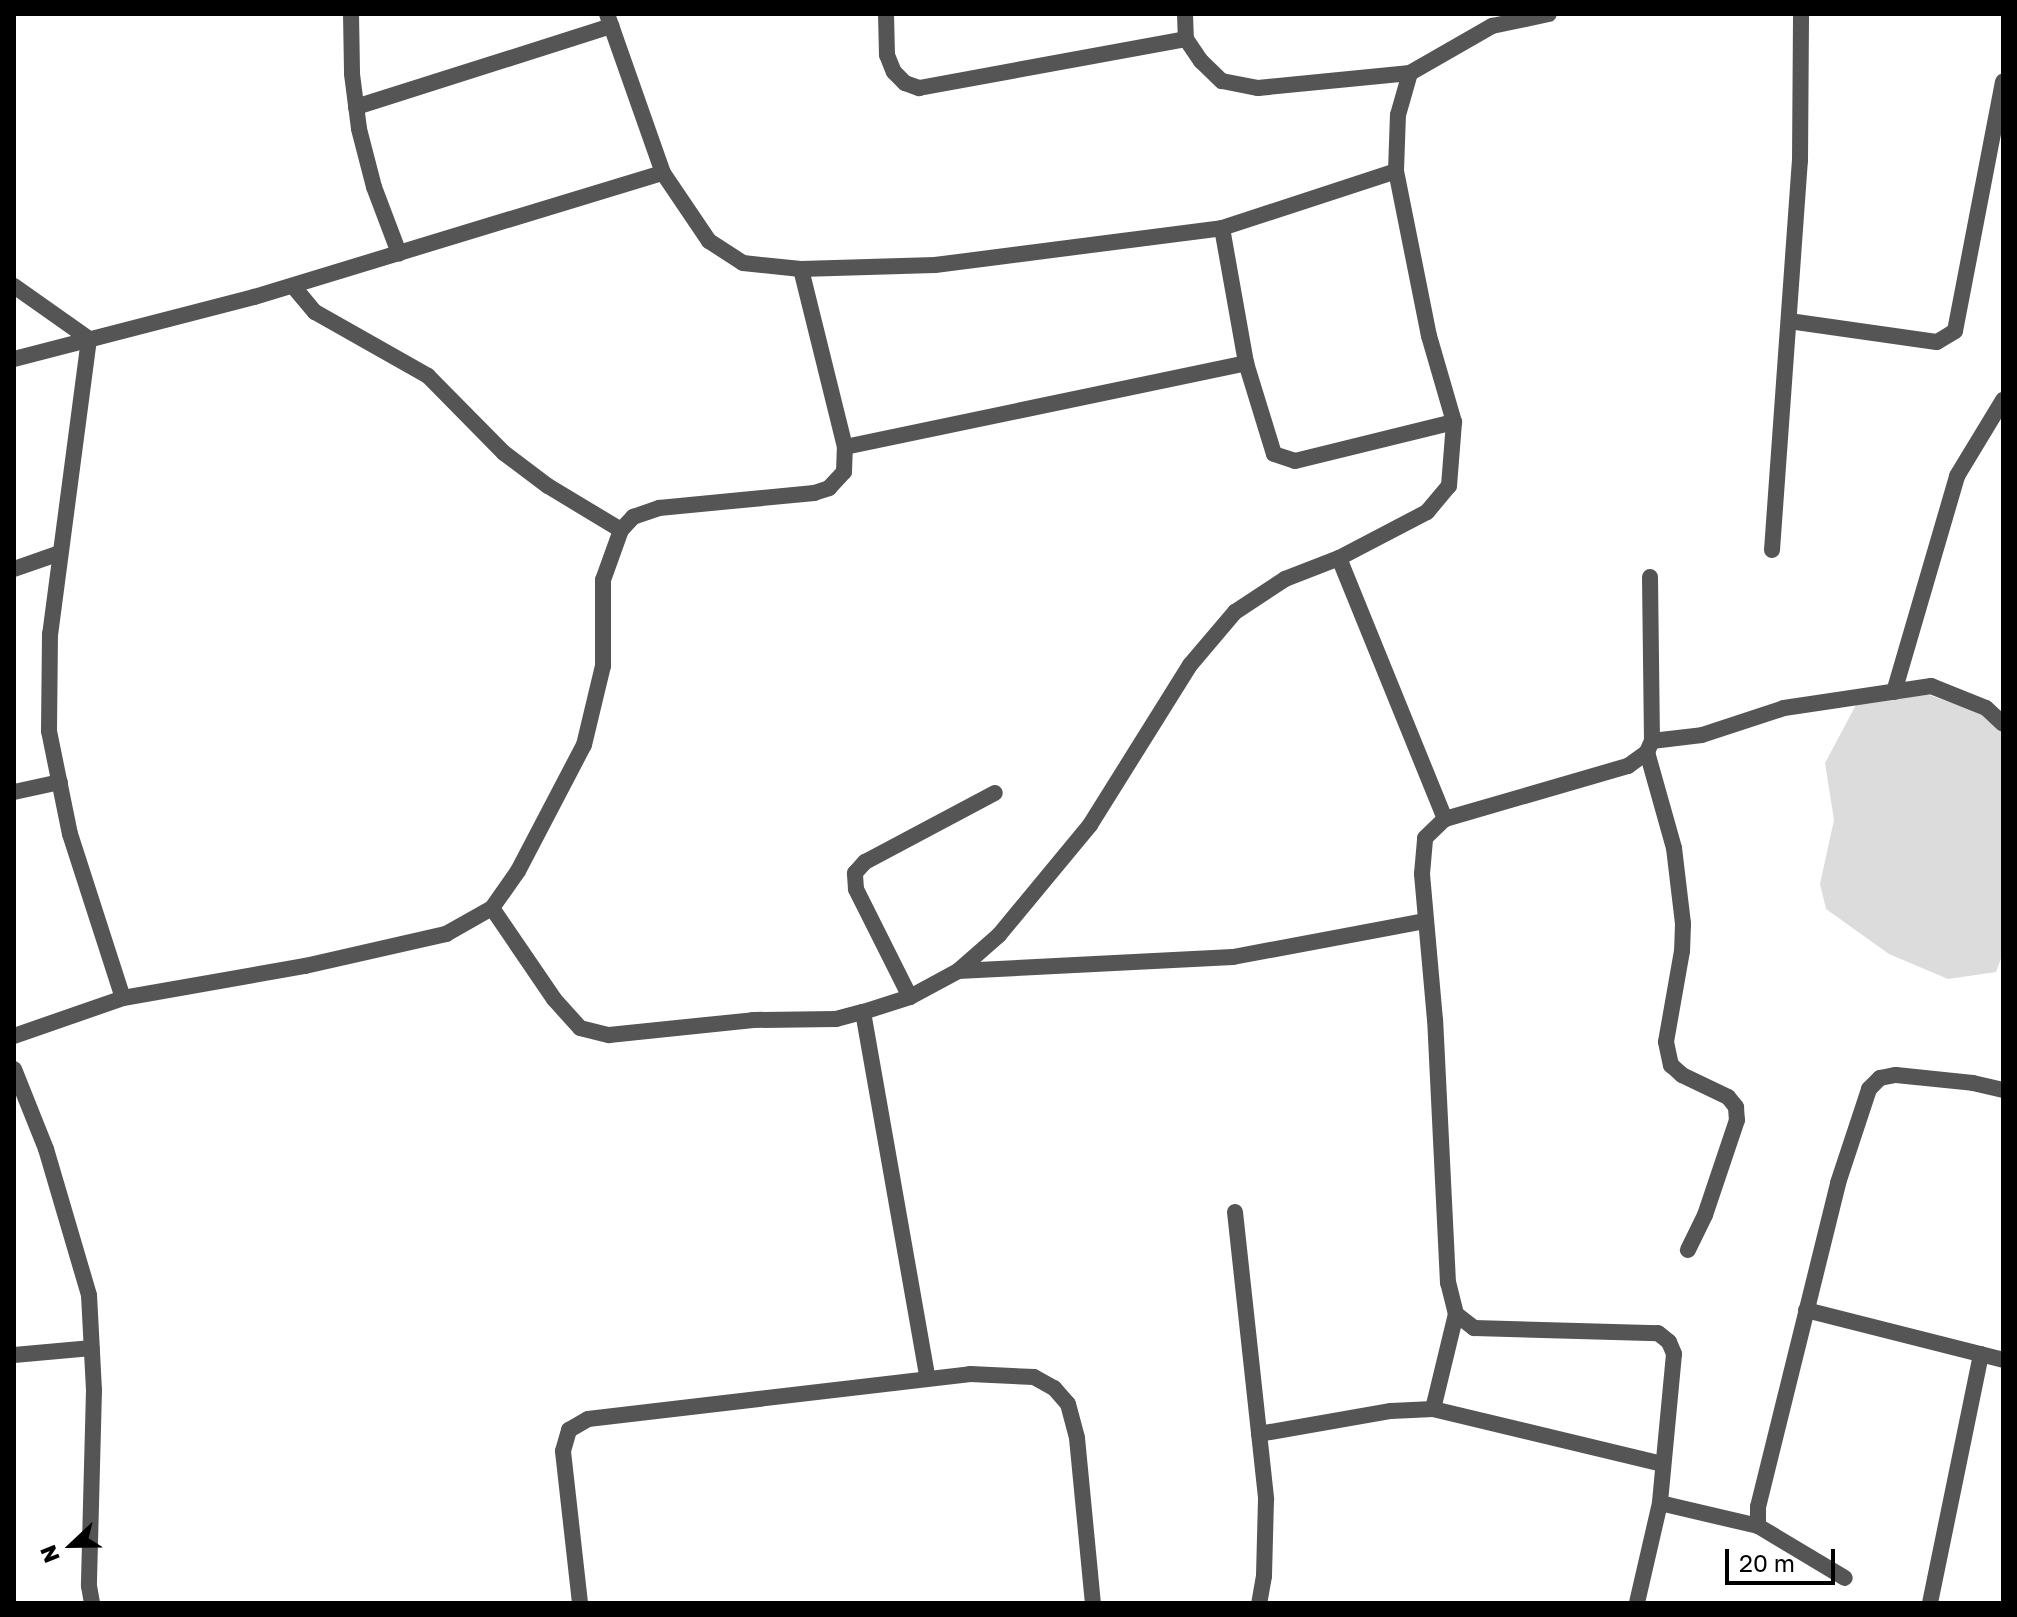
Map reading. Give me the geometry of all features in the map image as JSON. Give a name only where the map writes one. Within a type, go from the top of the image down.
[{"type":"street","points":[[351,14],[356,107],[374,187],[399,253]]},
{"type":"street","points":[[886,14],[887,55],[894,72],[905,83],[919,88],[1186,39]]},
{"type":"street","points":[[1185,14],[1186,39],[1201,61],[1222,81],[1258,88],[1410,73],[1491,20],[1549,14]]},
{"type":"street","points":[[1772,550],[1800,161],[1801,14]]},
{"type":"street","points":[[356,107],[609,20],[663,173],[709,241],[743,263],[801,269],[935,265],[1222,228],[1396,171]]},
{"type":"street","points":[[492,908],[554,999],[580,1028],[609,1035],[753,1020],[836,1019],[910,997],[958,971],[999,935],[1090,825],[1190,665],[1235,612],[1285,579],[1339,558],[1427,512],[1449,486],[1454,422],[1429,336],[1396,171],[1398,115],[1410,73]]},
{"type":"street","points":[[1789,321],[1937,342],[1955,331],[2003,82]]},
{"type":"street","points":[[14,359],[293,286],[663,173]]},
{"type":"street","points":[[1222,228],[1246,363],[1274,454],[1295,461],[1454,422]]},
{"type":"street","points":[[14,1036],[123,998],[305,966],[446,934],[492,908],[518,871],[584,745],[603,666],[603,580],[621,530],[633,517],[659,508],[814,493],[829,488],[844,472],[845,447],[801,269]]},
{"type":"street","points":[[14,286],[89,339]]},
{"type":"street","points":[[293,286],[315,312],[428,376],[504,453],[548,486],[621,530]]},
{"type":"street","points":[[89,339],[50,634],[49,731],[70,834],[123,998]]},
{"type":"street","points":[[845,447],[1246,363]]},
{"type":"street","points":[[1894,692],[1957,476],[2003,400]]},
{"type":"street","points":[[14,569],[60,553]]},
{"type":"street","points":[[1339,558],[1445,819]]},
{"type":"street","points":[[1650,577],[1649,747],[1674,848],[1683,924],[1682,951],[1666,1042],[1671,1065],[1682,1075],[1728,1097],[1736,1107],[1737,1120],[1688,1250]]},
{"type":"street","points":[[1433,1409],[1456,1314],[1448,1283],[1445,1185],[1422,874],[1425,838],[1445,819],[1628,766],[1649,747],[1702,735],[1784,708],[1931,686],[1986,708],[2003,724]]},
{"type":"street","points":[[14,792],[60,782]]},
{"type":"street","points":[[910,997],[856,889],[855,873],[865,862],[995,793]]},
{"type":"street","points":[[958,971],[1233,957],[1426,921]]},
{"type":"street","points":[[863,1012],[927,1376]]},
{"type":"street","points":[[14,1069],[23,1086],[69,1220],[89,1295],[92,1348],[92,1603]]},
{"type":"street","points":[[1758,1526],[1758,1507],[1838,1183],[1869,1089],[1880,1078],[1896,1075],[1973,1083],[2003,1090]]},
{"type":"street","points":[[1235,1212],[1266,1499],[1264,1576],[1259,1603]]},
{"type":"street","points":[[1806,1310],[2003,1360]]},
{"type":"street","points":[[1456,1314],[1474,1328],[1664,1336],[1674,1354],[1660,1503],[1637,1603]]},
{"type":"street","points":[[14,1355],[92,1348]]},
{"type":"street","points":[[1930,1603],[1981,1354]]},
{"type":"street","points":[[580,1603],[563,1451],[569,1430],[588,1419],[927,1376],[970,1374],[1034,1377],[1054,1388],[1068,1404],[1077,1438],[1093,1603]]},
{"type":"street","points":[[1259,1434],[1391,1411],[1433,1409],[1662,1464]]},
{"type":"street","points":[[1660,1503],[1758,1526],[1845,1578]]},
{"type":"shaded area","points":[[1926,694],[1986,715],[2003,733],[2003,953],[1996,972],[1948,979],[1889,954],[1826,909],[1820,884],[1834,820],[1825,763],[1857,703]]}]
